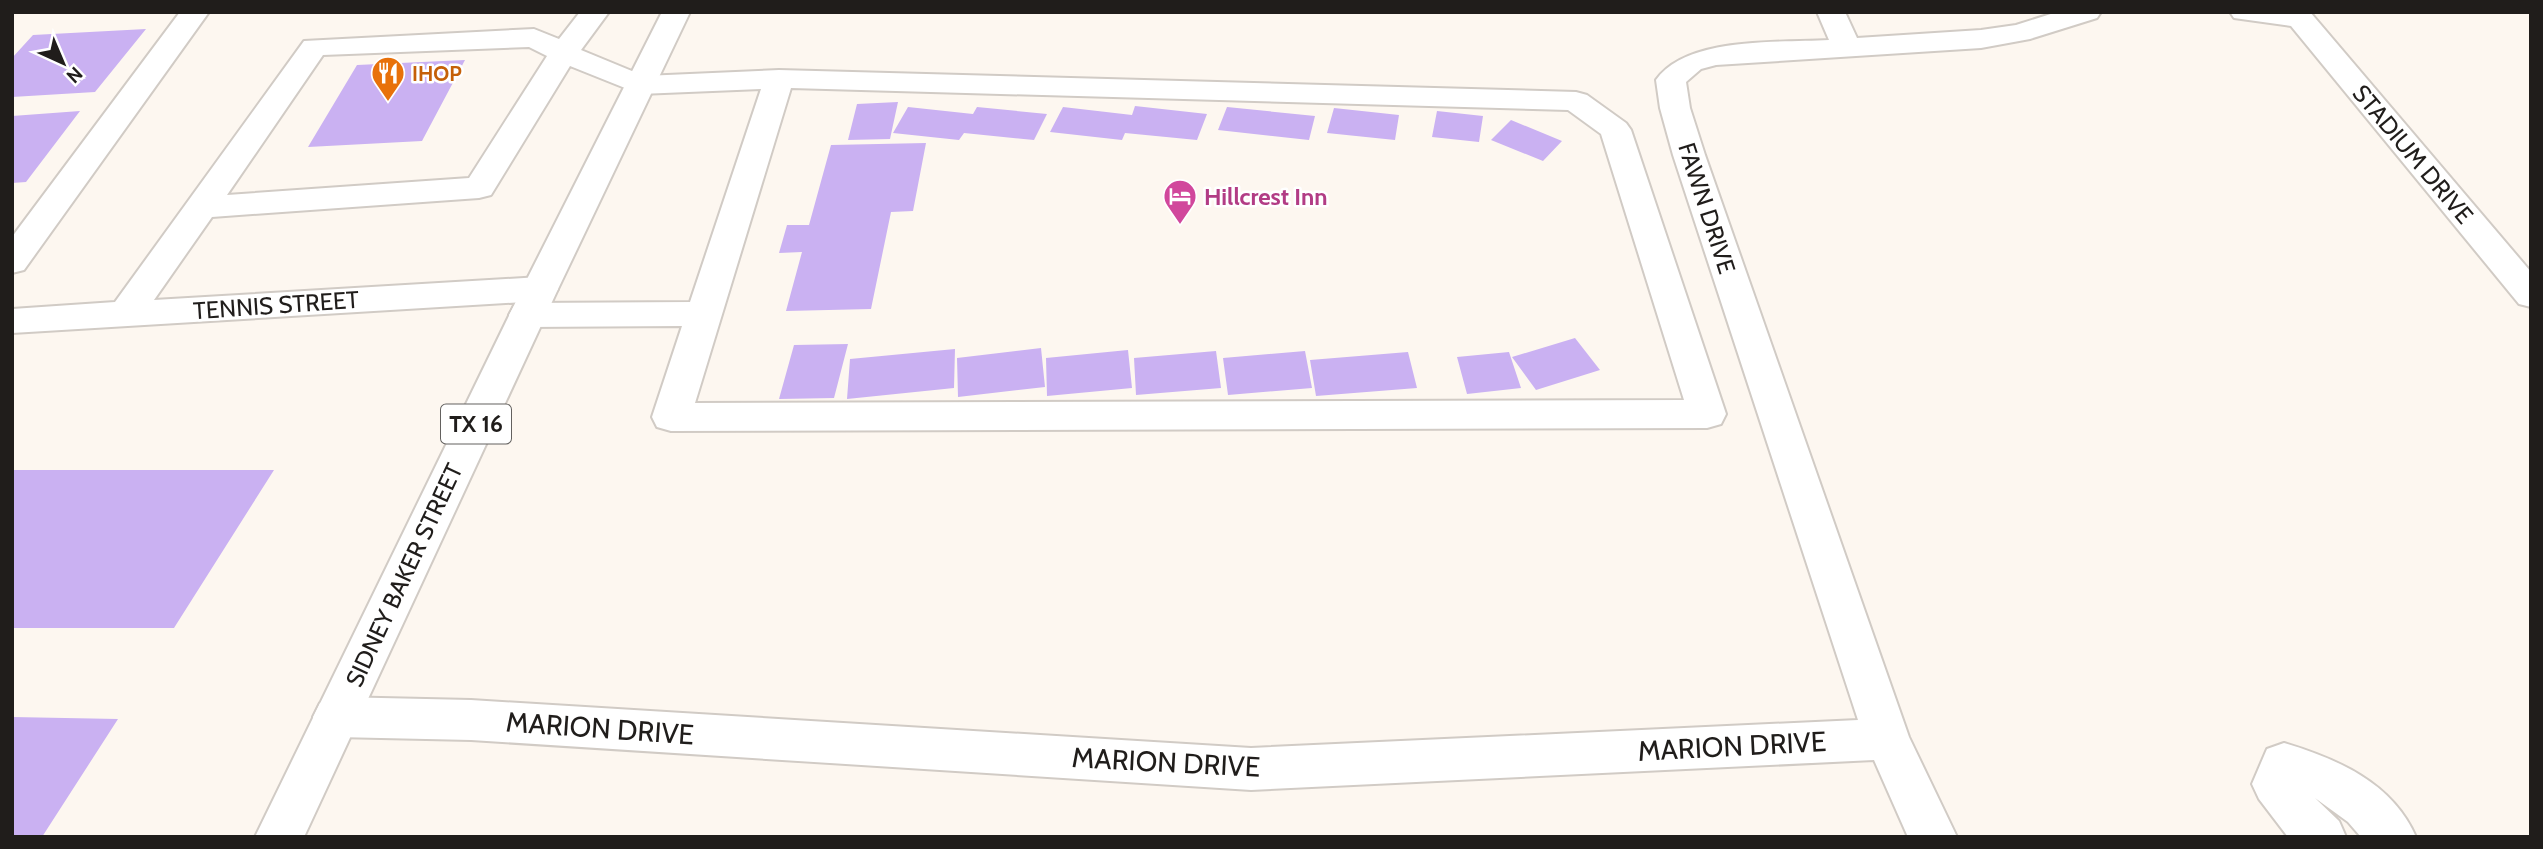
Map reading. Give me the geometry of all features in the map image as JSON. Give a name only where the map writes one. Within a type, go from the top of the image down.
[{"type":"street","points":[[12,262],[28,221],[195,12]]},
{"type":"street","points":[[201,207],[479,188],[564,52],[595,12]]},
{"type":"street","name":"SIDNEY BAKER STREET","points":[[279,837],[534,302],[676,12]]},
{"type":"street","points":[[1831,12],[1847,47]]},
{"type":"street","name":"FAWN DRIVE","points":[[1887,739],[1689,155],[1675,108],[1671,80],[1691,63],[1713,56],[1981,40],[2020,33],[2087,12]]},
{"type":"street","points":[[2244,12],[2298,15]]},
{"type":"street","name":"STADIUM DRIVE","points":[[2298,15],[2531,295]]},
{"type":"street","points":[[125,314],[314,47],[534,38],[640,85],[779,79],[1576,101],[1615,130],[1707,414],[671,417],[779,79]]},
{"type":"street","name":"TENNIS STREET","points":[[12,321],[125,314],[534,302],[704,314]]},
{"type":"street","name":"MARION DRIVE","points":[[336,717],[499,722],[1251,769],[1887,739]]},
{"type":"street","points":[[1887,739],[1933,837]]},
{"type":"street","points":[[2322,837],[2296,812],[2276,784],[2284,764],[2322,776],[2365,807],[2392,837]]},
{"type":"building","points":[[146,29],[95,92],[12,97],[12,58],[33,35]]},
{"type":"building","name":"IHOP","points":[[465,60],[422,141],[308,147],[357,65]]},
{"type":"building","points":[[898,102],[890,139],[848,140],[857,104]]},
{"type":"building","points":[[1135,106],[1207,114],[1197,140],[1125,133],[1122,140],[1050,132],[1063,107],[1132,115]]},
{"type":"building","points":[[908,107],[973,114],[977,107],[1047,114],[1034,140],[964,133],[959,140],[893,133]]},
{"type":"building","points":[[1227,107],[1315,116],[1309,140],[1218,130]]},
{"type":"building","points":[[1334,108],[1399,115],[1395,140],[1327,133]]},
{"type":"building","points":[[80,111],[26,182],[12,183],[12,116]]},
{"type":"building","points":[[1437,111],[1483,116],[1479,142],[1432,137]]},
{"type":"building","points":[[1511,120],[1562,141],[1543,161],[1491,140]]},
{"type":"building","points":[[926,143],[913,211],[891,212],[871,309],[786,311],[802,252],[779,253],[787,225],[809,225],[831,145]]},
{"type":"building","points":[[1575,338],[1600,370],[1536,390],[1512,357]]},
{"type":"building","points":[[848,344],[834,398],[779,399],[794,345]]},
{"type":"building","points":[[1041,348],[1045,387],[958,397],[957,358]]},
{"type":"building","points":[[955,349],[954,388],[847,399],[850,359]]},
{"type":"building","points":[[1128,350],[1132,388],[1047,396],[1046,358]]},
{"type":"building","points":[[1216,351],[1221,388],[1136,395],[1134,358]]},
{"type":"building","points":[[1305,351],[1312,388],[1228,395],[1223,358]]},
{"type":"building","points":[[1408,352],[1417,388],[1316,396],[1310,360]]},
{"type":"building","points":[[1509,352],[1521,388],[1467,394],[1457,357]]},
{"type":"building","points":[[12,470],[274,470],[174,628],[12,628]]},
{"type":"building","points":[[12,717],[118,719],[42,837],[12,837]]},
{"type":"place","name":"IHOP","points":[[388,103]]},
{"type":"place","name":"Hillcrest Inn","points":[[1180,226]]}]
